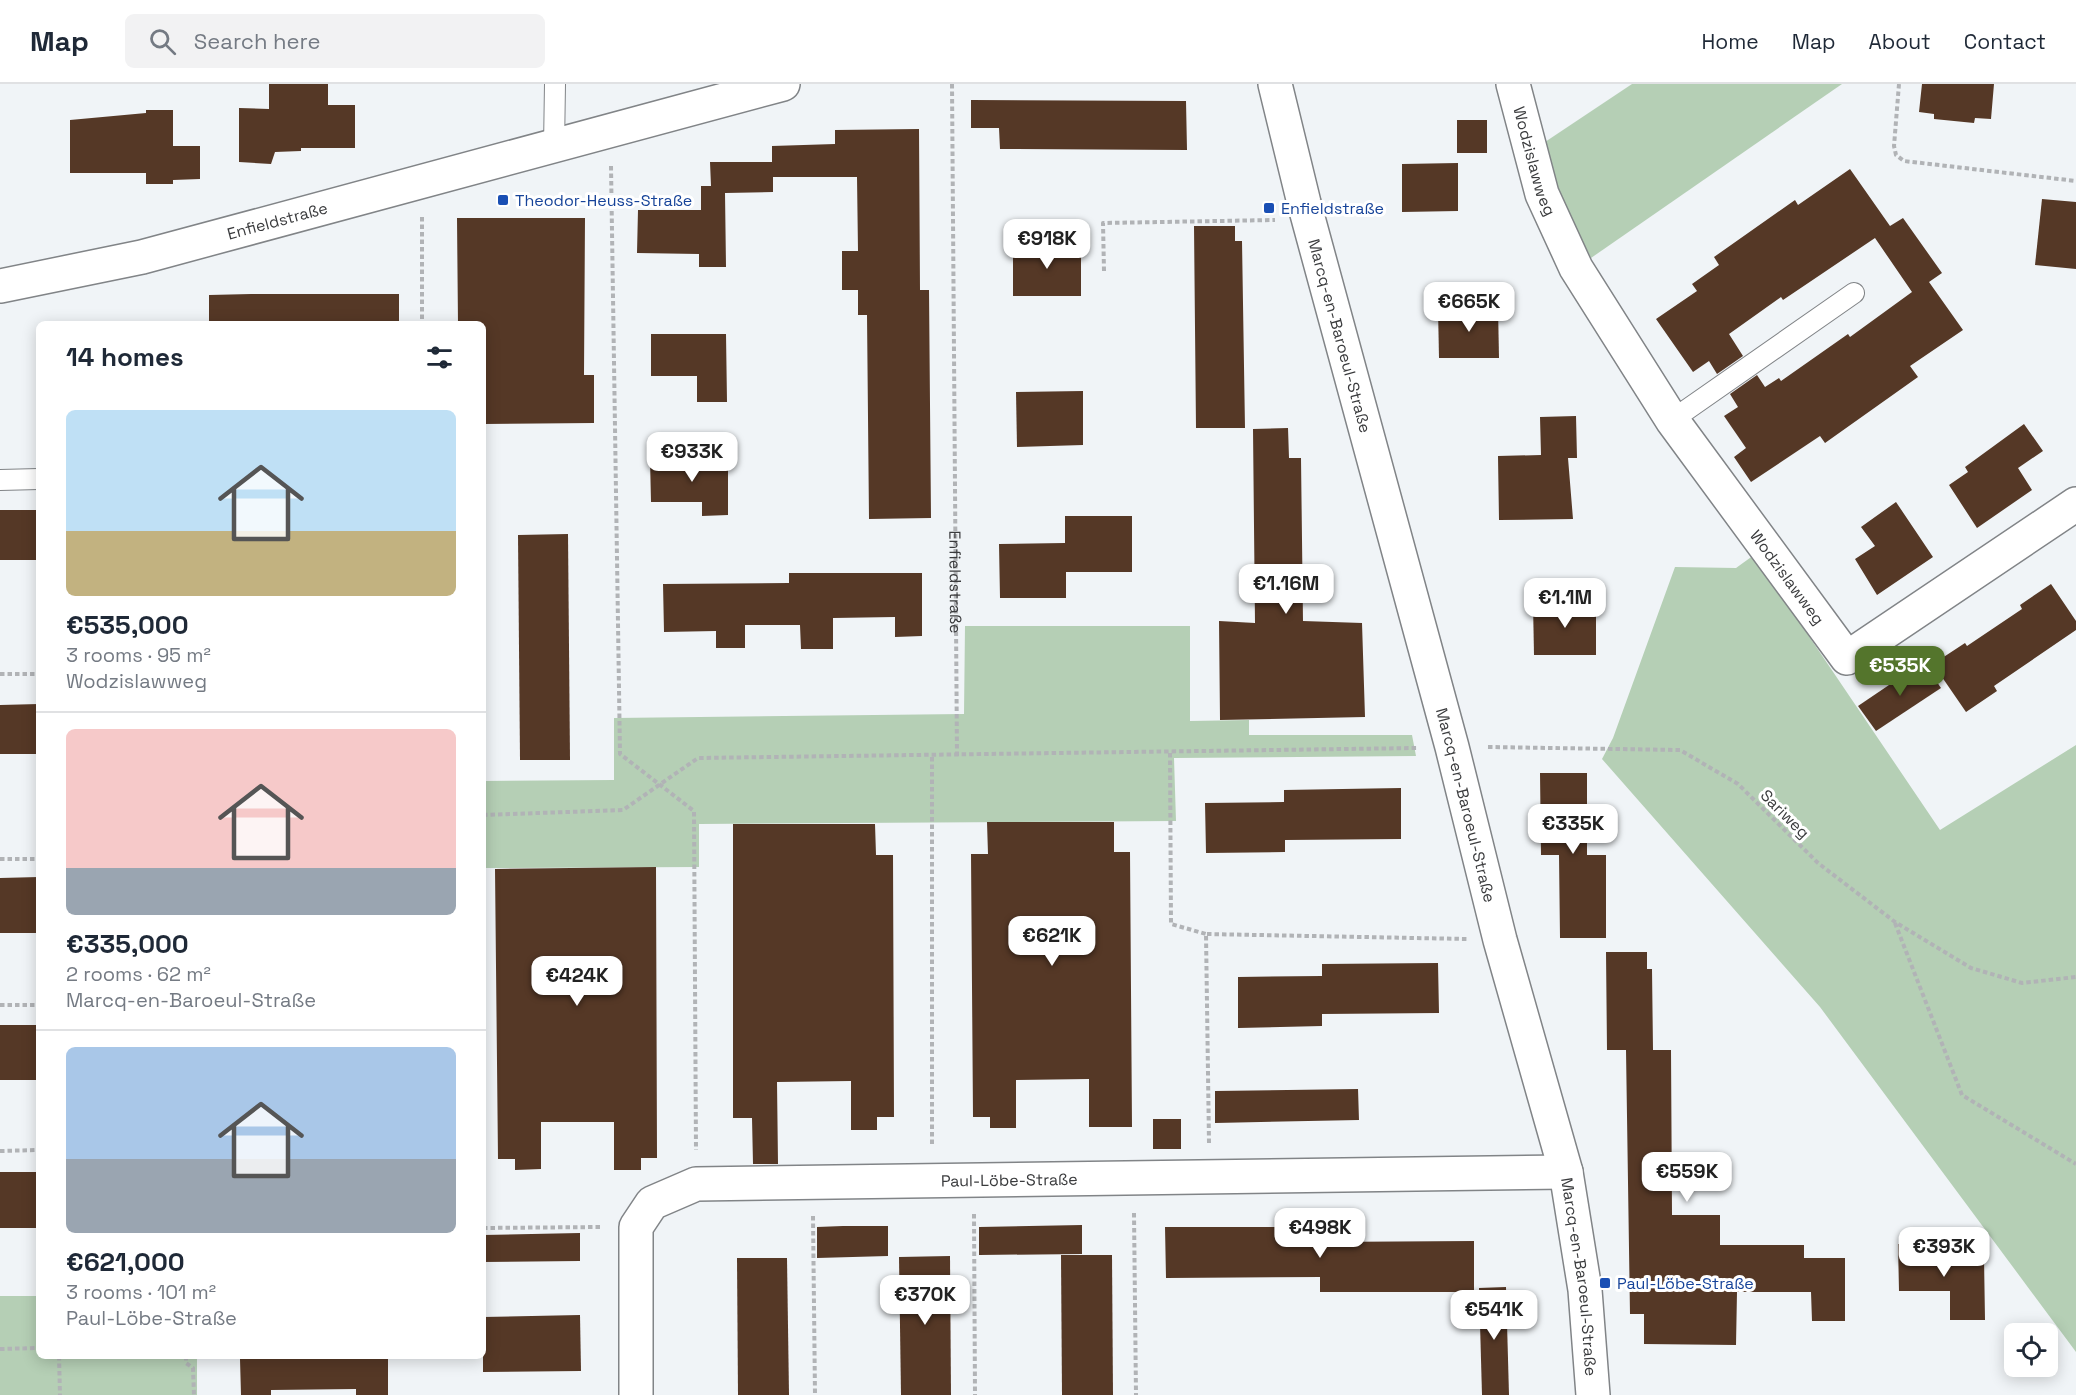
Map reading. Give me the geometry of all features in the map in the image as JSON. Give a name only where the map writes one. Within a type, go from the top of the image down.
[{"type":"street","name":"Enfieldstraße","points":[[0,286],[142,257],[783,84]]},
{"type":"street","name":"Marcq-en-Baroeul-Straße","points":[[1275,84],[1309,219],[1452,747],[1500,940],[1566,1172],[1585,1290],[1593,1395]]},
{"type":"street","name":"Wodzislawweg","points":[[1513,84],[1542,194],[1576,268],[1672,420],[1847,658],[2076,504]]},
{"type":"street","name":"Paul-Löbe-Straße","points":[[636,1227],[652,1203],[696,1184],[1566,1172]]},
{"type":"street","points":[[636,1227],[636,1395]]},
{"type":"lane","points":[[554,147],[555,84]]},
{"type":"lane","points":[[1672,420],[1854,293]]},
{"type":"lane","points":[[0,480],[36,479]]},
{"type":"path","name":"Enfieldstraße","points":[[952,84],[957,756]]},
{"type":"path","points":[[1899,84],[1894,146],[1896,155],[1904,161],[2076,181]]},
{"type":"path","points":[[610,132],[620,754],[694,812],[696,1184]]},
{"type":"path","points":[[422,183],[422,321]]},
{"type":"path","name":"Marcq-en-Baroeul-Straße","points":[[1104,271],[1103,223],[1309,219]]},
{"type":"path","points":[[0,674],[36,674]]},
{"type":"path","name":"Sariweg","points":[[486,814],[623,810],[698,758],[932,757],[1452,747],[1680,750],[1738,784],[1818,863],[1895,922],[1971,968],[2022,983],[2076,977]]},
{"type":"path","points":[[1170,753],[1171,924],[1206,934],[1500,940]]},
{"type":"path","points":[[932,757],[933,1181]]},
{"type":"path","points":[[0,859],[36,859]]},
{"type":"path","points":[[1895,922],[1962,1095],[2076,1164]]},
{"type":"path","points":[[1206,934],[1209,1177]]},
{"type":"path","points":[[0,1005],[36,1005]]},
{"type":"path","points":[[0,1151],[36,1150]]},
{"type":"path","points":[[1134,1178],[1136,1395]]},
{"type":"path","points":[[974,1180],[975,1395]]},
{"type":"path","points":[[813,1183],[815,1395]]},
{"type":"path","points":[[486,1228],[636,1227]]},
{"type":"path","points":[[0,1349],[36,1348]]},
{"type":"path","points":[[59,1359],[60,1395]]},
{"type":"path","points":[[186,1359],[186,1363],[194,1368],[194,1395]]},
{"type":"green space","points":[[1632,84],[1842,84],[1591,258],[1561,198],[1542,144]]},
{"type":"green space","points":[[1754,555],[1940,830],[2076,745],[2076,1352],[2058,1328],[2058,1323],[2054,1323],[1820,1007],[1602,759],[1613,738],[1675,567],[1736,568]]},
{"type":"green space","points":[[965,626],[1190,626],[1190,721],[1249,720],[1249,735],[1412,735],[1416,756],[1174,758],[1176,821],[699,824],[699,867],[486,868],[486,781],[614,780],[614,718],[964,714]]},
{"type":"green space","points":[[0,1296],[36,1296],[36,1359],[197,1359],[197,1395],[0,1395]]},
{"type":"building","points":[[269,84],[328,84],[328,105],[355,105],[355,148],[301,148],[301,151],[275,152],[271,164],[239,162],[239,108],[269,109]]},
{"type":"building","points":[[1922,84],[1994,84],[1991,119],[1975,118],[1974,123],[1934,119],[1934,114],[1919,112]]},
{"type":"building","points":[[971,100],[1186,101],[1187,150],[1000,149],[999,128],[971,128]]},
{"type":"building","points":[[146,110],[173,110],[173,146],[200,146],[200,179],[173,180],[173,184],[146,184],[146,173],[70,173],[70,120],[146,113]]},
{"type":"building","points":[[1457,120],[1487,120],[1487,153],[1457,153]]},
{"type":"building","points":[[919,129],[920,290],[929,290],[931,518],[869,519],[867,315],[858,315],[858,290],[842,290],[842,251],[858,251],[857,177],[773,177],[773,192],[725,193],[726,267],[699,267],[699,254],[637,253],[638,210],[701,210],[701,186],[711,186],[710,162],[772,162],[772,146],[835,144],[835,130]]},
{"type":"building","points":[[1458,163],[1458,211],[1402,212],[1402,164]]},
{"type":"building","points":[[1850,169],[1890,226],[1903,218],[1942,273],[1929,282],[1963,330],[1910,366],[1918,377],[1825,443],[1820,436],[1751,482],[1734,457],[1746,448],[1724,416],[1738,407],[1730,394],[1757,375],[1765,387],[1779,378],[1781,381],[1848,334],[1850,337],[1912,292],[1875,238],[1783,300],[1781,297],[1729,334],[1743,356],[1717,374],[1709,361],[1693,372],[1656,319],[1697,291],[1692,284],[1719,265],[1714,257],[1795,200],[1798,205]]},
{"type":"building","points":[[2042,199],[2076,202],[2076,269],[2035,265]]},
{"type":"building","points":[[457,218],[585,218],[584,375],[594,375],[594,423],[486,424],[486,321],[458,321]]},
{"type":"building","points":[[1194,226],[1235,226],[1235,241],[1242,241],[1245,428],[1196,428]]},
{"type":"building","points":[[1013,244],[1081,244],[1081,296],[1013,296]]},
{"type":"building","points":[[399,294],[399,321],[209,321],[209,295]]},
{"type":"building","points":[[1498,307],[1499,358],[1439,358],[1438,308]]},
{"type":"building","points":[[651,334],[726,334],[727,402],[697,402],[697,376],[651,376]]},
{"type":"building","points":[[1083,391],[1083,445],[1017,447],[1016,392]]},
{"type":"building","points":[[1576,416],[1577,458],[1568,458],[1573,519],[1499,520],[1498,456],[1541,455],[1540,417]]},
{"type":"building","points":[[2024,424],[2043,451],[2018,468],[2032,490],[1977,528],[1949,485],[1968,472],[1965,467]]},
{"type":"building","points":[[1288,428],[1289,458],[1301,458],[1303,621],[1362,623],[1365,717],[1220,720],[1219,621],[1255,623],[1253,429]]},
{"type":"building","points":[[728,458],[728,515],[702,516],[702,502],[651,502],[650,459]]},
{"type":"building","points":[[1896,502],[1933,557],[1877,595],[1855,559],[1875,546],[1861,527]]},
{"type":"building","points":[[0,510],[36,510],[36,560],[0,560]]},
{"type":"building","points":[[1065,516],[1132,516],[1132,572],[1066,572],[1066,598],[1000,598],[999,544],[1065,543]]},
{"type":"building","points":[[568,534],[570,760],[520,760],[518,535]]},
{"type":"building","points":[[789,573],[922,573],[922,636],[895,637],[895,617],[833,618],[833,649],[801,649],[800,625],[745,625],[745,648],[716,648],[716,631],[664,632],[663,584],[789,583]]},
{"type":"building","points":[[2051,584],[2076,621],[2076,630],[1994,686],[1997,691],[1966,712],[1933,664],[1965,643],[1967,646],[2022,609],[2020,605]]},
{"type":"building","points":[[1533,603],[1596,603],[1596,655],[1534,655]]},
{"type":"building","points":[[1923,662],[1941,688],[1876,731],[1858,706]]},
{"type":"building","points":[[36,704],[36,754],[0,754],[0,705]]},
{"type":"building","points":[[1540,773],[1587,773],[1587,855],[1606,855],[1606,938],[1560,938],[1559,855],[1541,855]]},
{"type":"building","points":[[1401,788],[1401,839],[1285,840],[1285,852],[1206,853],[1205,803],[1284,802],[1284,790]]},
{"type":"building","points":[[987,822],[1114,822],[1114,852],[1130,852],[1132,1127],[1089,1127],[1089,1079],[1016,1080],[1016,1128],[990,1128],[990,1117],[973,1117],[971,854],[988,854]]},
{"type":"building","points":[[733,824],[875,824],[876,855],[893,855],[894,1117],[877,1117],[877,1130],[851,1130],[851,1081],[777,1082],[778,1164],[753,1164],[752,1118],[733,1118]]},
{"type":"building","points":[[656,867],[657,1158],[641,1158],[641,1170],[614,1170],[614,1122],[541,1122],[541,1169],[515,1170],[515,1159],[498,1159],[495,869]]},
{"type":"building","points":[[36,877],[36,933],[0,933],[0,878]]},
{"type":"building","points":[[1606,952],[1647,952],[1647,969],[1652,969],[1653,1050],[1671,1050],[1672,1215],[1720,1215],[1720,1245],[1804,1245],[1804,1258],[1845,1258],[1845,1321],[1812,1321],[1811,1292],[1737,1292],[1736,1345],[1644,1344],[1644,1314],[1630,1314],[1626,1050],[1607,1050]]},
{"type":"building","points":[[1438,963],[1439,1013],[1322,1014],[1322,1026],[1238,1028],[1238,977],[1322,976],[1322,964]]},
{"type":"building","points":[[0,1025],[36,1025],[36,1080],[0,1080]]},
{"type":"building","points":[[1358,1089],[1359,1120],[1215,1123],[1215,1091]]},
{"type":"building","points":[[1153,1119],[1181,1119],[1181,1149],[1153,1149]]},
{"type":"building","points":[[0,1172],[36,1172],[36,1228],[0,1228]]},
{"type":"building","points":[[1082,1225],[1082,1254],[979,1255],[979,1227]]},
{"type":"building","points":[[888,1226],[888,1256],[817,1258],[817,1227]]},
{"type":"building","points":[[1165,1227],[1320,1227],[1320,1242],[1474,1241],[1474,1292],[1320,1292],[1320,1277],[1166,1278]]},
{"type":"building","points":[[580,1233],[580,1261],[486,1262],[486,1235]]},
{"type":"building","points":[[1944,1243],[1944,1257],[1984,1257],[1985,1320],[1950,1320],[1950,1291],[1899,1291],[1898,1244]]},
{"type":"building","points":[[1061,1255],[1112,1255],[1113,1395],[1062,1395]]},
{"type":"building","points":[[950,1256],[951,1395],[901,1395],[899,1257]]},
{"type":"building","points":[[737,1258],[787,1258],[789,1395],[738,1395]]},
{"type":"building","points":[[1506,1287],[1509,1395],[1482,1395],[1479,1288]]},
{"type":"building","points":[[580,1315],[581,1371],[483,1372],[483,1359],[486,1359],[486,1317]]},
{"type":"building","points":[[240,1359],[388,1359],[388,1395],[356,1395],[356,1389],[271,1390],[271,1395],[241,1395]]},
{"type":"place","name":"Theodor-Heuss-Straße","points":[[503,200]]},
{"type":"place","name":"Enfieldstraße","points":[[1269,208]]},
{"type":"place","name":"Paul-Löbe-Straße","points":[[1605,1283]]}]
